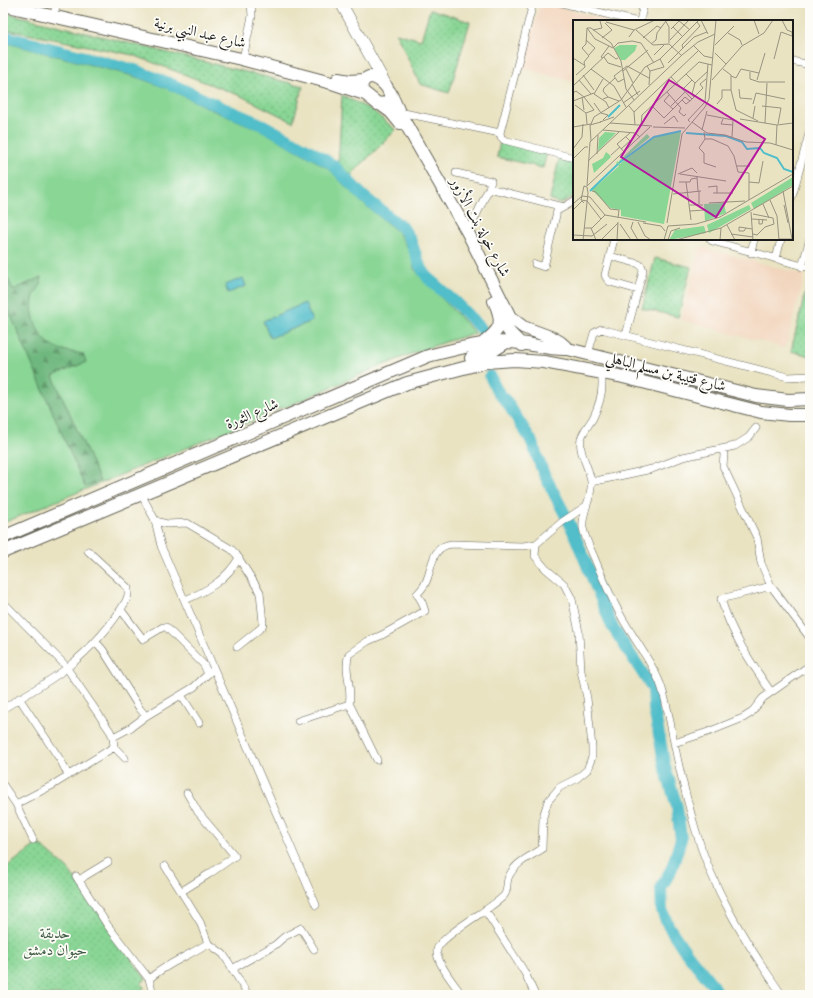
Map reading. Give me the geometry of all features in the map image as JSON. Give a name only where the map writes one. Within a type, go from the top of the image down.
[{"type":"main road","name":"شارع عبد النبي برنية","points":[[29,3],[56,6],[343,80],[350,81],[365,79]]},
{"type":"main road","points":[[341,3],[369,57],[389,91],[388,101],[380,104],[365,94],[362,86],[369,68],[369,57]]},
{"type":"main road","name":"شارع عبد النبي برنية","points":[[3,5],[241,59],[365,94]]},
{"type":"main road","points":[[365,79],[371,77],[377,78],[389,91]]},
{"type":"main road","name":"شارع خولة بنت الأزور","points":[[389,91],[399,112],[468,233],[505,318]]},
{"type":"main road","name":"شارع خولة بنت الأزور","points":[[380,104],[394,116],[401,125],[463,239],[499,311],[505,318],[522,327],[553,338],[568,349]]},
{"type":"main road","points":[[407,383],[448,364],[491,352],[502,346],[508,338],[505,318]]},
{"type":"main road","points":[[481,345],[495,334],[505,318]]},
{"type":"main road","points":[[508,338],[519,342],[536,352],[600,367],[642,382]]},
{"type":"main road","name":"شارع الثورة","points":[[3,537],[428,356],[466,346],[481,345],[508,338]]},
{"type":"main road","name":"شارع قتيبة بن مسلم الباهلي","points":[[519,342],[554,350],[568,349],[756,396],[788,400],[810,399]]},
{"type":"main road","name":"شارع الثورة","points":[[3,552],[407,383],[486,362],[515,360]]},
{"type":"main road","name":"شارع قتيبة بن مسلم الباهلي","points":[[515,360],[544,362],[601,373],[761,412],[789,415],[810,415]]},
{"type":"street","points":[[244,54],[252,16],[251,3]]},
{"type":"street","points":[[534,3],[500,133],[501,137],[504,140],[573,158]]},
{"type":"street","points":[[562,3],[630,20]]},
{"type":"street","points":[[640,20],[644,3]]},
{"type":"street","points":[[793,61],[810,65]]},
{"type":"street","points":[[399,112],[500,133]]},
{"type":"street","points":[[794,179],[808,146],[810,130]]},
{"type":"street","points":[[456,173],[491,182],[468,233]]},
{"type":"street","points":[[489,188],[564,207]]},
{"type":"street","points":[[535,264],[544,267],[557,211],[573,202]]},
{"type":"street","points":[[711,240],[806,268],[810,238]]},
{"type":"street","points":[[614,240],[606,279],[610,282],[638,290]]},
{"type":"street","points":[[751,253],[754,240]]},
{"type":"street","points":[[776,259],[781,240]]},
{"type":"street","points":[[610,256],[639,264],[643,271],[626,335]]},
{"type":"street","points":[[588,354],[594,333],[601,329],[788,377],[810,376]]},
{"type":"street","points":[[601,373],[603,385],[597,409],[581,441],[591,482],[583,522],[584,534],[600,574],[617,609],[650,662],[660,684],[666,703],[694,827],[710,871],[725,904],[748,944],[782,995]]},
{"type":"street","points":[[591,482],[652,469],[683,457],[735,446],[749,437],[756,428]]},
{"type":"street","points":[[674,743],[708,732],[743,718],[751,713],[763,698],[810,664],[810,638],[771,586],[761,563],[757,538],[723,466],[723,449]]},
{"type":"street","points":[[141,494],[155,520],[161,546],[316,905]]},
{"type":"street","points":[[377,760],[349,704],[351,692],[347,664],[349,654],[368,641],[382,636],[425,611],[417,594],[425,585],[433,560],[441,547],[452,544],[523,546],[536,544],[562,522],[586,506]]},
{"type":"street","points":[[155,520],[167,524],[187,523],[231,549],[260,592],[263,623],[262,627],[237,647]]},
{"type":"street","points":[[462,995],[438,959],[437,949],[440,944],[454,932],[505,894],[508,876],[520,861],[542,850],[543,817],[548,801],[560,787],[583,774],[587,770],[592,757],[592,736],[581,671],[579,632],[572,599],[564,584],[546,569],[536,556],[536,544]]},
{"type":"street","points":[[3,709],[67,668],[106,632],[121,610],[128,595],[128,588],[88,551]]},
{"type":"street","points":[[185,600],[204,592],[217,584],[228,574],[238,558]]},
{"type":"street","points":[[771,586],[721,599],[725,613],[737,638],[771,692]]},
{"type":"street","points":[[3,602],[60,659],[94,706],[113,737],[114,747],[125,758]]},
{"type":"street","points":[[121,610],[143,639],[163,627],[166,627],[204,665],[208,674]]},
{"type":"street","points":[[96,642],[140,710],[146,716]]},
{"type":"street","points":[[113,737],[130,728],[146,716],[194,687],[214,670]]},
{"type":"street","points":[[181,695],[199,723]]},
{"type":"street","points":[[19,698],[68,774]]},
{"type":"street","points":[[298,721],[349,704]]},
{"type":"street","points":[[16,804],[51,786],[68,774],[114,747]]},
{"type":"street","points":[[3,785],[16,804],[33,840]]},
{"type":"street","points":[[182,891],[210,874],[235,856],[198,812],[187,793]]},
{"type":"street","points":[[108,862],[85,876],[78,878],[108,926],[149,979],[152,990],[151,994]]},
{"type":"street","points":[[165,866],[200,922],[208,943],[223,954],[248,995]]},
{"type":"street","points":[[485,910],[526,973],[535,995]]},
{"type":"street","points":[[232,969],[275,945],[284,937],[301,928],[314,949]]},
{"type":"street","points":[[149,979],[168,966],[208,943]]},
{"type":"shaded area","points":[[540,3],[545,3],[608,20],[573,20],[573,82],[523,68]]},
{"type":"shaded area","points":[[700,247],[805,275],[785,348],[681,320]]},
{"type":"green space","points":[[430,9],[470,22],[449,93],[420,84],[396,33],[421,40]]},
{"type":"green space","points":[[3,12],[303,86],[293,122],[241,96],[133,55],[3,29]]},
{"type":"green space","points":[[3,42],[133,76],[169,89],[214,111],[261,130],[311,158],[330,170],[359,200],[398,232],[413,257],[414,269],[475,333],[427,348],[379,367],[286,407],[261,416],[262,417],[3,523]]},
{"type":"green space","points":[[342,95],[373,111],[396,130],[350,176],[338,166]]},
{"type":"green space","points":[[500,142],[547,153],[543,168],[497,157]]},
{"type":"green space","points":[[559,159],[573,163],[573,197],[560,204],[550,199]]},
{"type":"green space","points":[[655,258],[691,267],[678,317],[642,308]]},
{"type":"green space","points":[[3,268],[13,290],[41,277],[40,285],[34,296],[33,316],[41,335],[50,344],[58,348],[83,354],[86,362],[53,376],[100,481],[85,487],[8,309],[3,304]]},
{"type":"green space","points":[[810,274],[810,356],[791,351]]},
{"type":"green space","name":"حديقة حيوان دمشق","points":[[38,843],[68,869],[146,979],[141,983],[145,987],[135,995],[3,995],[3,870]]},
{"type":"water","points":[[243,278],[246,286],[228,293],[225,285]]},
{"type":"water","points":[[305,303],[312,321],[270,338],[263,321]]},
{"type":"waterway","points":[[3,36],[135,70],[171,84],[263,125],[314,153],[333,165],[363,196],[403,228],[410,239],[420,266],[428,278],[457,304],[483,331]]},
{"type":"waterway","points":[[490,376],[496,389],[508,404],[531,440],[543,472],[570,524],[612,626],[653,689],[654,709],[665,767],[677,807],[681,839],[672,868],[661,888],[662,911],[669,927],[683,948],[711,983],[718,995]]}]
